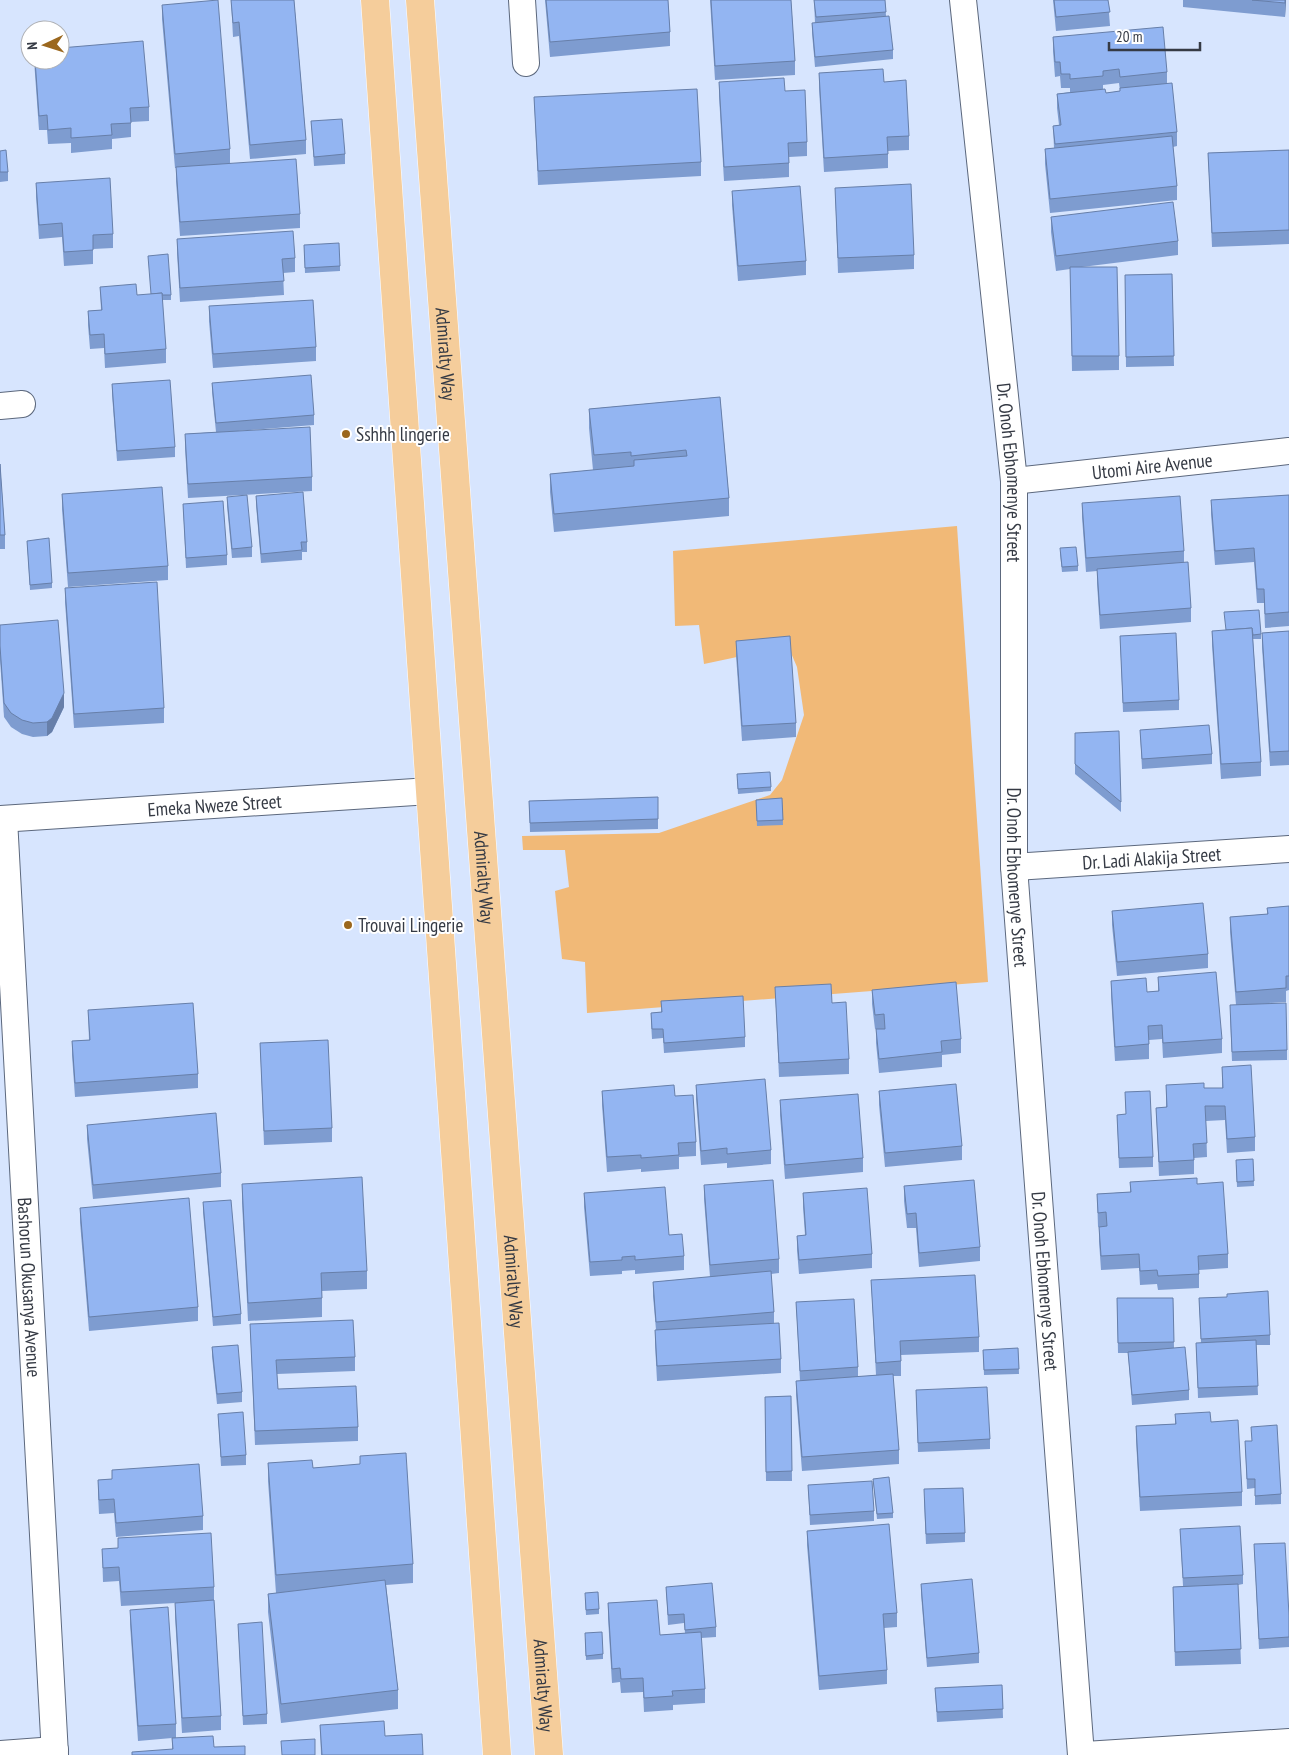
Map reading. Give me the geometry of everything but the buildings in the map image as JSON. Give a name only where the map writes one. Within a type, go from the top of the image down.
[{"type":"main road","points":[[375,0],[497,1755]]},
{"type":"main road","name":"Admiralty Way","points":[[420,0],[549,1755]]},
{"type":"street","points":[[522,0],[526,63]]},
{"type":"street","name":"Dr. Onoh Ebhomenye Street","points":[[963,0],[1014,481],[1014,867],[1083,1755]]},
{"type":"street","name":"Utomi Aire Avenue","points":[[1014,481],[1289,451]]},
{"type":"street","name":"Emeka Nweze Street","points":[[2,819],[430,791]]},
{"type":"street","name":"Bashorun Okusanya Avenue","points":[[2,819],[55,1752]]},
{"type":"street","name":"Dr. Ladi Alakija Street","points":[[1014,867],[1289,849]]},
{"type":"street","points":[[1083,1755],[1289,1742]]},
{"type":"street","points":[[0,1754],[55,1752]]},
{"type":"shaded area","points":[[957,526],[988,982],[587,1013],[585,962],[562,959],[555,891],[569,887],[565,850],[523,850],[522,836],[659,833],[770,795],[782,780],[804,715],[797,667],[788,646],[704,664],[699,625],[675,626],[673,551]]},
{"type":"place","name":"Sshhh lingerie","points":[[346,434]]},
{"type":"place","name":"Trouvai Lingerie","points":[[348,925]]}]
